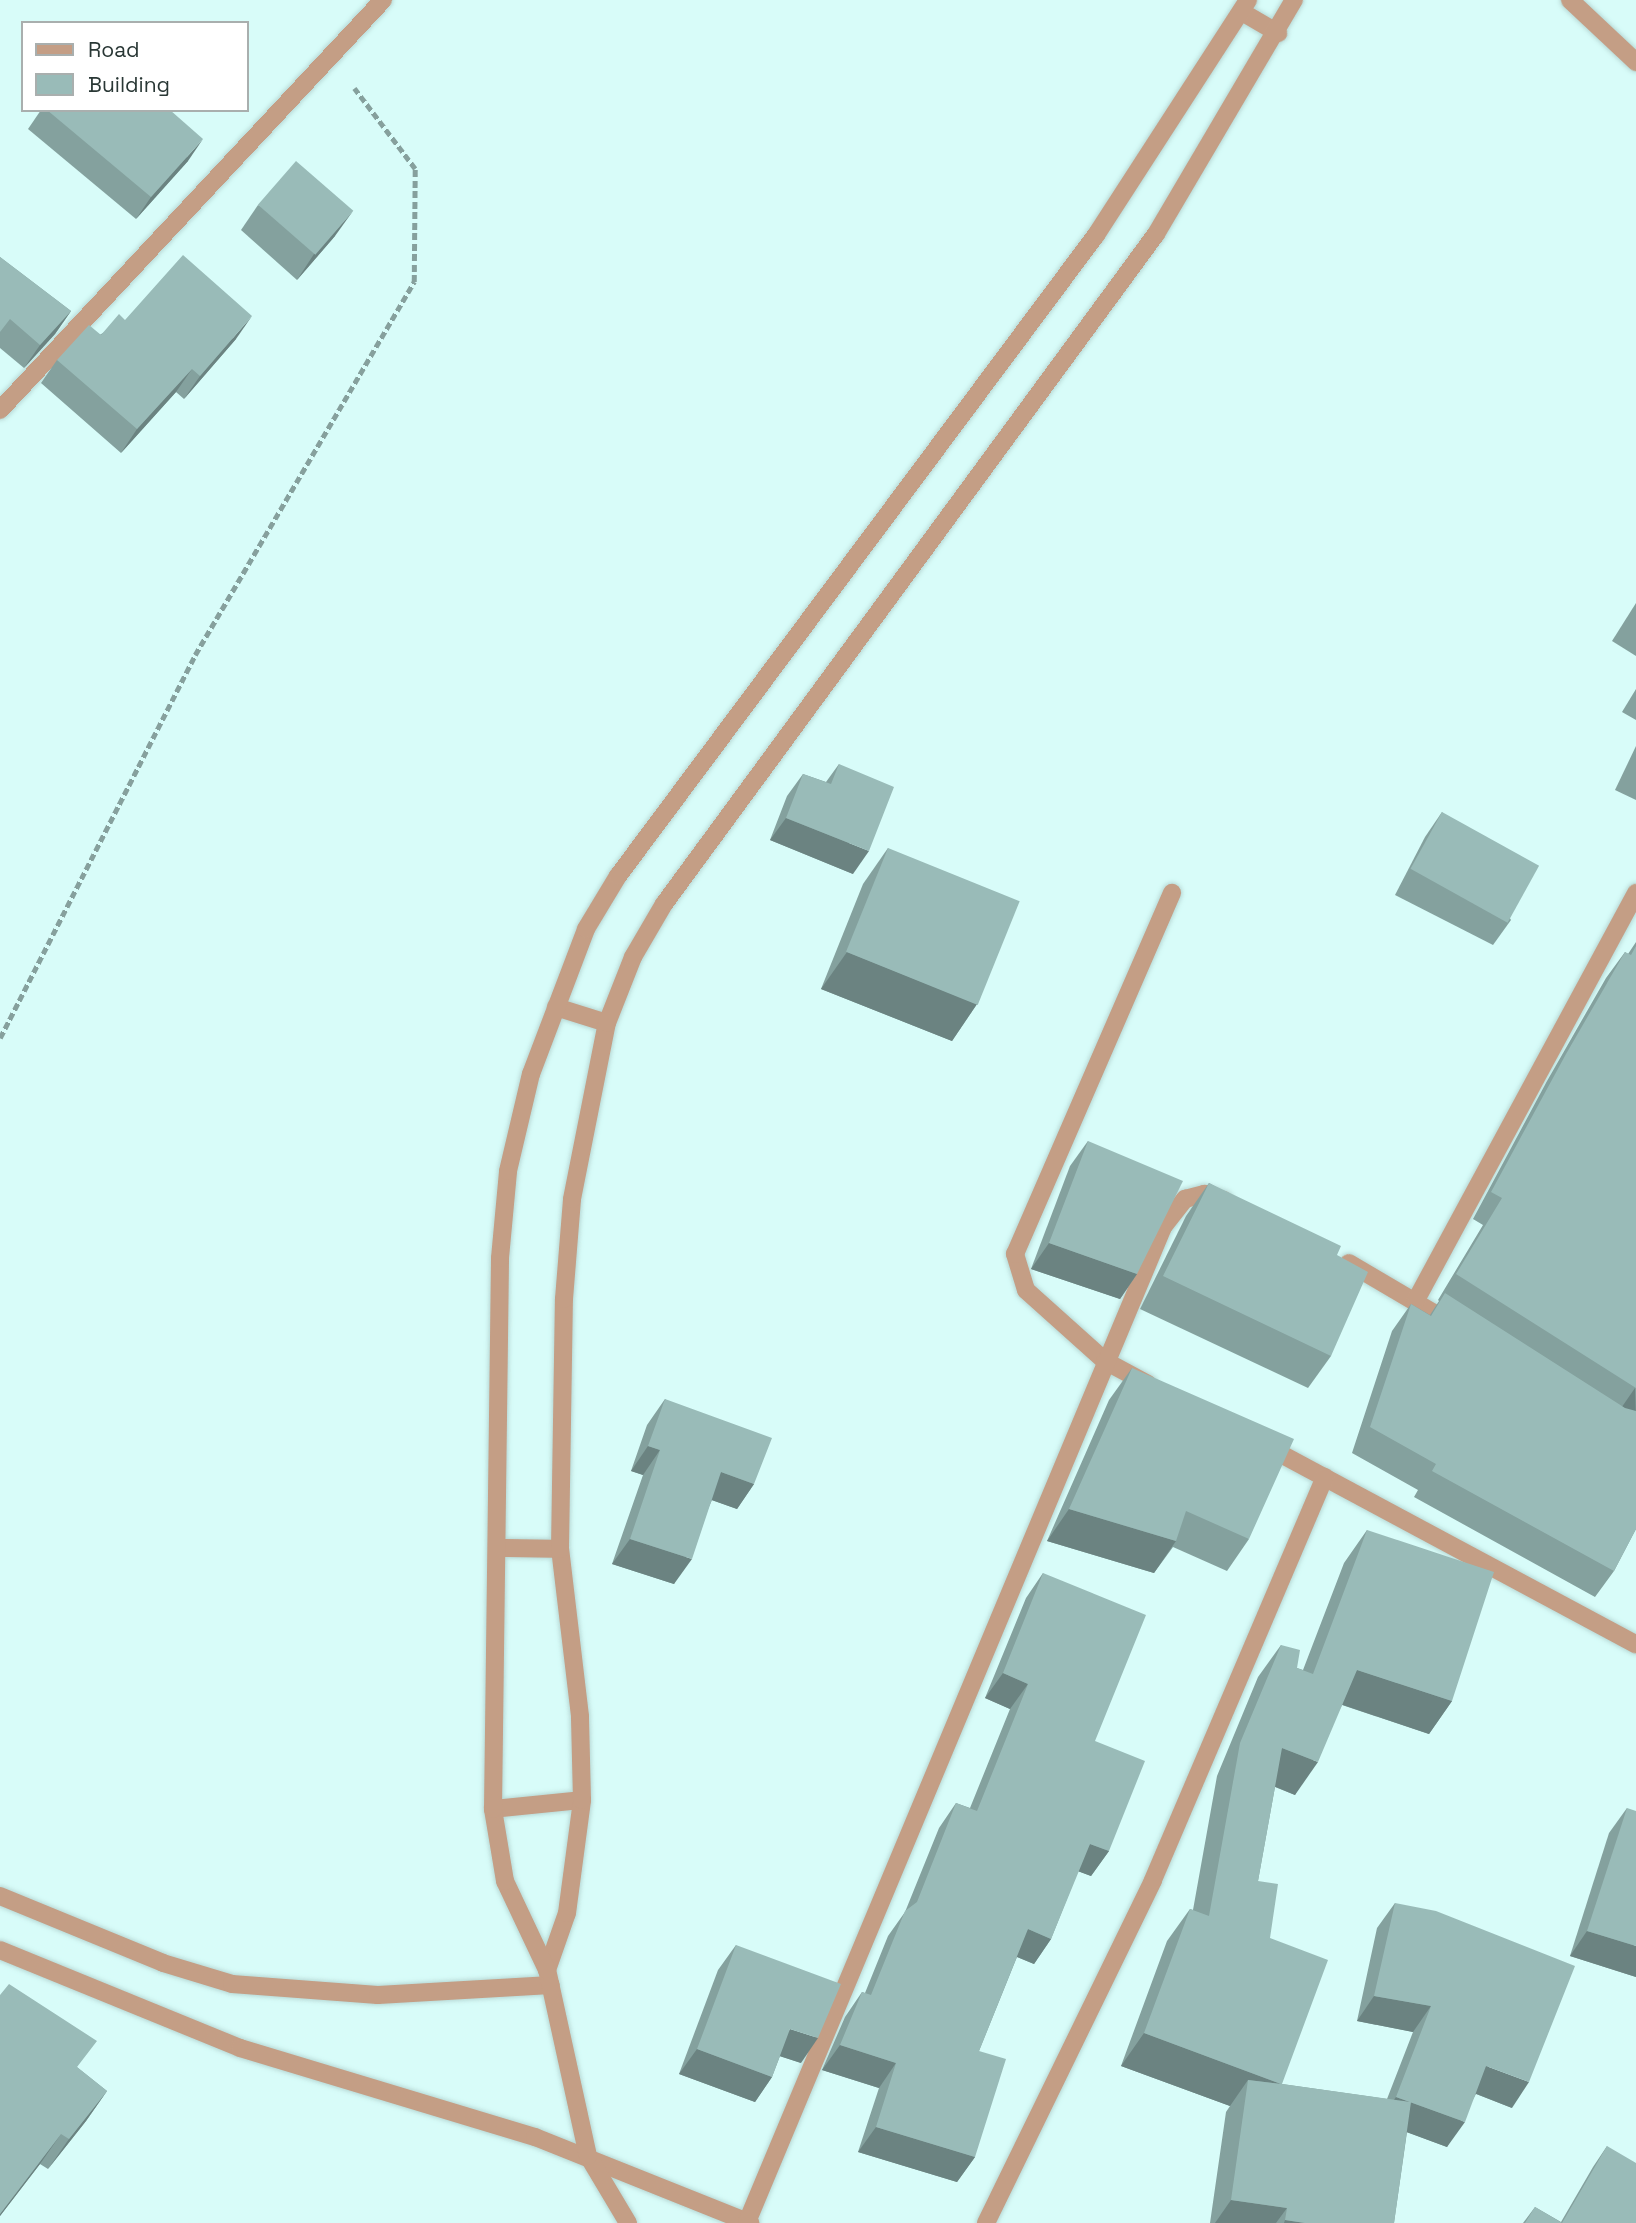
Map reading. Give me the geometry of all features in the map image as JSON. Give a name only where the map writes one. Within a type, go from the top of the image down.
[{"type":"street","points":[[0,410],[383,0]]},
{"type":"street","points":[[549,1977],[567,1913],[582,1800],[580,1716],[560,1549],[564,1299],[572,1199],[607,1023],[633,957],[664,904],[1156,234],[1278,33],[1294,0]]},
{"type":"street","points":[[1570,0],[1636,62]]},
{"type":"street","points":[[628,2223],[588,2156],[549,1977],[505,1881],[493,1809],[499,1548],[500,1258],[508,1171],[531,1074],[586,929],[618,876],[1096,235],[1245,6],[1278,33]]},
{"type":"street","points":[[1166,1394],[1105,1361],[1026,1290],[1015,1254],[1172,893]]},
{"type":"street","points":[[1416,1300],[1636,893]]},
{"type":"street","points":[[556,1007],[607,1023]]},
{"type":"street","points":[[0,1950],[240,2048],[588,2156],[632,2180],[749,2222],[1163,1227],[1185,1199],[1204,1194],[1245,1205]]},
{"type":"street","points":[[1336,1256],[1416,1300],[1474,1337]]},
{"type":"street","points":[[1251,1438],[1636,1644]]},
{"type":"street","points":[[986,2223],[1153,1880],[1325,1477]]},
{"type":"street","points":[[499,1548],[560,1549]]},
{"type":"street","points":[[493,1809],[582,1800]]},
{"type":"street","points":[[0,1896],[163,1963],[232,1984],[378,1995],[549,1977]]},
{"type":"path","points":[[0,1038],[195,655],[414,282],[415,169],[330,57]]},
{"type":"building","points":[[49,112],[172,112],[203,139],[151,197]]},
{"type":"building","points":[[296,161],[353,211],[315,255],[258,205]]},
{"type":"building","points":[[183,255],[252,316],[200,376],[192,369],[137,429],[57,360],[89,325],[101,335],[119,314],[125,320]]},
{"type":"building","points":[[0,257],[71,311],[40,345],[10,319],[0,332]]},
{"type":"building","points":[[839,764],[894,787],[869,851],[786,818],[803,774],[831,784]]},
{"type":"building","points":[[1442,812],[1539,866],[1508,923],[1410,869]]},
{"type":"building","points":[[888,848],[1020,901],[978,1005],[846,952]]},
{"type":"building","points":[[1636,946],[1636,1388],[1456,1274],[1502,1198],[1491,1192],[1566,1054],[1625,952],[1631,955]]},
{"type":"building","points":[[1088,1141],[1183,1181],[1137,1274],[1049,1243]]},
{"type":"building","points":[[1209,1183],[1341,1246],[1337,1255],[1368,1272],[1331,1356],[1163,1276]]},
{"type":"building","points":[[1445,1293],[1625,1408],[1636,1411],[1636,1529],[1614,1571],[1432,1471],[1436,1464],[1370,1427],[1411,1304],[1431,1316]]},
{"type":"building","points":[[1132,1368],[1294,1439],[1249,1539],[1186,1511],[1176,1541],[1069,1509]]},
{"type":"building","points":[[665,1399],[772,1438],[754,1484],[721,1472],[692,1559],[630,1539],[660,1450],[648,1446]]},
{"type":"building","points":[[1367,1530],[1494,1572],[1452,1701],[1357,1670],[1318,1762],[1282,1748],[1258,1881],[1278,1884],[1270,1938],[1328,1960],[1282,2084],[1411,2102],[1394,2223],[1305,2223],[1285,2220],[1287,2208],[1231,2200],[1248,2080],[1281,2084],[1144,2033],[1190,1909],[1209,1916],[1240,1743],[1281,1645],[1300,1650],[1297,1668],[1313,1674]]},
{"type":"building","points":[[1043,1573],[1146,1615],[1095,1741],[1145,1761],[1109,1851],[1090,1844],[1051,1939],[1028,1929],[979,2051],[1006,2059],[975,2157],[876,2127],[896,2063],[840,2045],[862,1992],[871,1995],[905,1911],[917,1902],[956,1803],[977,1811],[1028,1684],[1003,1673]]},
{"type":"building","points":[[1627,1808],[1636,1811],[1636,1946],[1587,1931]]},
{"type":"building","points":[[1395,1903],[1436,1911],[1575,1966],[1529,2082],[1486,2066],[1465,2122],[1396,2097],[1431,2006],[1374,1996]]},
{"type":"building","points":[[736,1945],[841,1984],[818,2038],[790,2029],[772,2077],[697,2049]]},
{"type":"building","points":[[9,1984],[97,2041],[77,2067],[107,2091],[69,2139],[61,2134],[0,2214],[0,1995]]},
{"type":"building","points":[[1607,2146],[1636,2163],[1636,2223],[1562,2223]]},
{"type":"building","points":[[1535,2207],[1562,2223],[1525,2223]]}]
